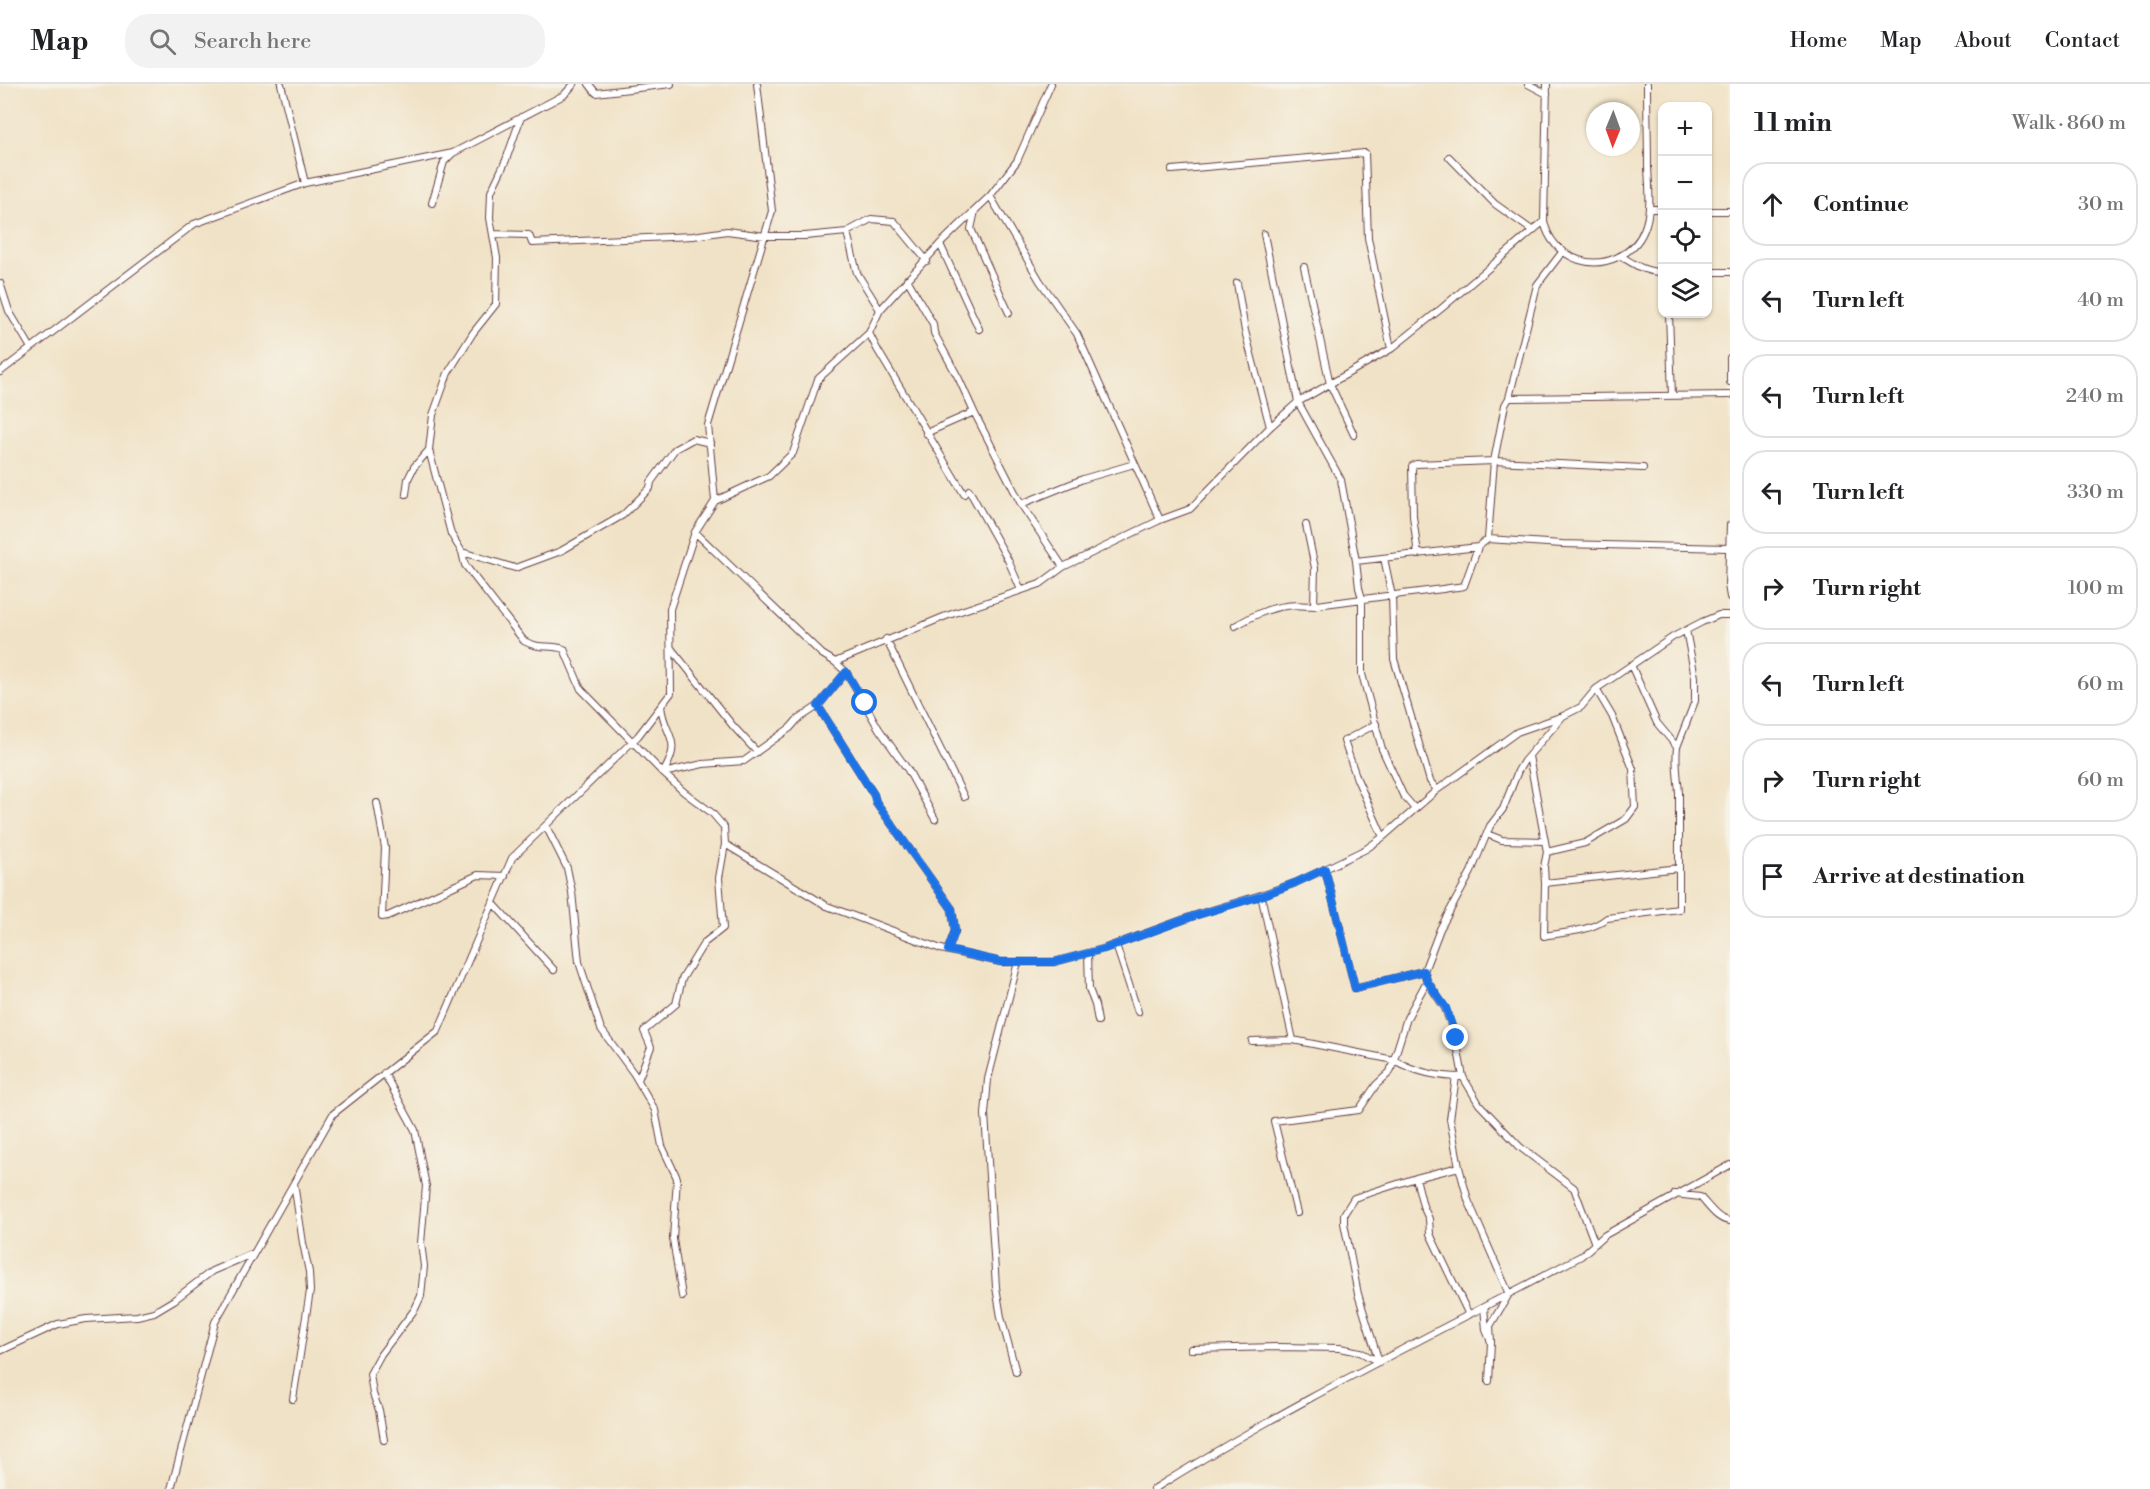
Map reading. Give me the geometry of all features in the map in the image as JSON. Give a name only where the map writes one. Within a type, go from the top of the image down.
[{"type":"street","points":[[281,84],[305,183]]},
{"type":"street","points":[[0,372],[194,225],[305,183],[453,153],[564,95],[574,84]]},
{"type":"street","points":[[589,84],[596,93],[671,84]]},
{"type":"street","points":[[715,501],[708,425],[772,211],[757,84]]},
{"type":"street","points":[[171,1489],[215,1322],[333,1114],[438,1031],[512,858],[632,742],[671,693],[670,609],[695,532],[715,501],[769,476],[793,453],[818,379],[870,333],[880,310],[907,279],[990,196],[1017,161],[1052,84]]},
{"type":"street","points":[[1528,84],[1547,93]]},
{"type":"street","points":[[1547,84],[1544,221],[1550,240],[1563,251],[1580,260],[1594,262],[1612,260],[1621,256],[1638,241],[1644,230],[1649,209],[1647,84]]},
{"type":"street","points":[[521,117],[506,160],[491,192],[490,218],[497,258],[496,304],[473,333],[448,373],[433,415],[429,450],[451,534],[462,552],[465,565],[524,641],[536,647],[564,649],[581,689],[663,773],[712,813],[724,827],[725,844],[719,878],[723,928],[704,943],[682,979],[676,1004],[644,1030],[651,1047],[638,1080]]},
{"type":"street","points":[[432,203],[444,162],[453,153]]},
{"type":"street","points":[[1172,170],[1365,153],[1368,238],[1391,349]]},
{"type":"street","points":[[1449,157],[1472,183],[1533,231]]},
{"type":"street","points":[[990,196],[1040,281],[1077,334],[1160,520]]},
{"type":"street","points":[[1649,209],[1658,210]]},
{"type":"street","points":[[975,210],[971,229],[1009,313]]},
{"type":"street","points":[[1712,211],[1730,211]]},
{"type":"street","points":[[493,234],[529,235],[532,243],[693,236],[726,231],[765,236],[805,236],[847,232],[871,219],[894,221],[927,261]]},
{"type":"street","points":[[835,662],[946,616],[1040,585],[1063,567],[1160,520],[1190,509],[1298,402],[1391,349],[1544,221]]},
{"type":"street","points":[[847,232],[857,273],[880,310]]},
{"type":"street","points":[[1264,234],[1298,402],[1341,480],[1362,598],[1362,674],[1382,749],[1403,795],[1415,809]]},
{"type":"street","points":[[940,244],[980,329]]},
{"type":"street","points":[[1488,539],[1494,461],[1505,405],[1509,398],[1537,285],[1563,251]]},
{"type":"street","points":[[1621,256],[1642,269],[1658,272]]},
{"type":"street","points":[[1304,267],[1330,384],[1354,435]]},
{"type":"street","points":[[1712,272],[1730,272]]},
{"type":"street","points":[[907,279],[933,324],[934,333],[1021,504],[1063,567]]},
{"type":"street","points":[[0,283],[9,310],[31,348]]},
{"type":"street","points":[[1237,284],[1245,331],[1270,428]]},
{"type":"street","points":[[1669,318],[1672,396]]},
{"type":"street","points":[[870,333],[926,433],[1008,560],[1021,590]]},
{"type":"street","points":[[1730,358],[1730,382]]},
{"type":"street","points":[[1509,398],[1730,395]]},
{"type":"street","points":[[926,433],[974,412]]},
{"type":"street","points":[[462,552],[515,568],[561,551],[623,515],[650,488],[651,482],[675,449],[693,439],[710,443]]},
{"type":"street","points":[[406,494],[408,479],[414,466],[429,450]]},
{"type":"street","points":[[1418,555],[1413,516],[1412,466],[1416,464],[1494,461],[1642,468]]},
{"type":"street","points":[[1021,504],[1083,479],[1134,464]]},
{"type":"street","points":[[1306,525],[1315,568],[1314,606]]},
{"type":"street","points":[[1730,525],[1728,548],[1730,597]]},
{"type":"street","points":[[695,532],[822,654],[846,672],[879,729],[908,770],[935,819]]},
{"type":"street","points":[[1356,561],[1478,546],[1488,539],[1562,544],[1728,548]]},
{"type":"street","points":[[1235,626],[1257,614],[1286,606],[1314,606],[1464,586],[1478,546]]},
{"type":"street","points":[[1384,558],[1392,596],[1394,659],[1430,781],[1437,790]]},
{"type":"street","points":[[725,844],[827,906],[948,950],[1001,962],[1054,962],[1116,945],[1194,916],[1261,896],[1295,883],[1366,849],[1437,790],[1517,732],[1563,716],[1581,707],[1596,689],[1686,630],[1719,615],[1730,615]]},
{"type":"street","points":[[1529,756],[1547,852],[1544,867],[1544,936],[1583,929],[1606,918],[1678,909],[1677,747],[1695,701],[1695,677],[1686,630]]},
{"type":"street","points":[[886,639],[964,797]]},
{"type":"street","points":[[670,647],[733,726],[757,752]]},
{"type":"street","points":[[1631,665],[1657,723],[1677,747]]},
{"type":"street","points":[[663,773],[703,764],[744,760],[818,706],[846,672]]},
{"type":"street","points":[[1547,852],[1585,843],[1626,819],[1635,807],[1633,769],[1612,716],[1596,689]]},
{"type":"street","points":[[661,706],[673,742],[671,758],[663,773]]},
{"type":"street","points":[[818,706],[874,795],[876,802],[952,909],[955,931],[948,950]]},
{"type":"street","points":[[1509,1294],[1468,1200],[1459,1167],[1450,1119],[1460,1077],[1456,1038],[1446,1008],[1427,981],[1424,971],[1440,929],[1471,872],[1487,834],[1503,809],[1521,766],[1563,716]]},
{"type":"street","points":[[1376,724],[1344,741],[1357,780],[1383,837]]},
{"type":"street","points":[[377,803],[385,848],[382,916],[388,916],[478,875],[505,876]]},
{"type":"street","points":[[546,826],[567,868],[572,892],[579,962],[601,1029],[638,1080],[655,1110],[663,1146],[677,1178],[674,1239],[682,1296]]},
{"type":"street","points":[[1487,834],[1502,840],[1545,841]]},
{"type":"street","points":[[1545,883],[1679,868]]},
{"type":"street","points":[[1325,869],[1355,988],[1424,971]]},
{"type":"street","points":[[1261,896],[1293,1040]]},
{"type":"street","points":[[493,903],[554,970]]},
{"type":"street","points":[[1116,945],[1138,1011]]},
{"type":"street","points":[[1088,953],[1089,989],[1098,1021]]},
{"type":"street","points":[[1016,1372],[1001,1317],[996,1287],[985,1114],[988,1079],[1018,962]]},
{"type":"street","points":[[1297,1213],[1274,1120],[1359,1110],[1376,1085],[1389,1075],[1407,1018],[1427,981]]},
{"type":"street","points":[[1252,1041],[1293,1040],[1394,1060],[1430,1074],[1460,1077],[1479,1104],[1520,1147],[1574,1188],[1595,1244]]},
{"type":"street","points":[[384,1073],[415,1130],[426,1186],[421,1243],[424,1266],[421,1296],[415,1309],[381,1354],[370,1374],[372,1394],[379,1410],[384,1440]]},
{"type":"street","points":[[1154,1489],[1217,1449],[1581,1256],[1605,1235],[1730,1165]]},
{"type":"street","points":[[1379,1362],[1359,1294],[1344,1214],[1353,1198],[1459,1167]]},
{"type":"street","points":[[1416,1178],[1429,1219],[1430,1234],[1469,1315]]},
{"type":"street","points":[[293,1399],[310,1291],[294,1182]]},
{"type":"street","points":[[1675,1194],[1700,1197],[1716,1215],[1724,1221],[1730,1221]]},
{"type":"street","points":[[0,1351],[58,1324],[86,1319],[137,1316],[154,1312],[212,1271],[254,1253]]},
{"type":"street","points":[[1489,1381],[1490,1326],[1509,1294]]},
{"type":"street","points":[[1484,1307],[1486,1330],[1491,1342]]},
{"type":"street","points":[[1191,1349],[1341,1348],[1360,1352],[1379,1362]]},
{"type":"route","points":[[865,703],[846,672],[818,706],[874,795],[876,802],[952,909],[955,931],[948,950],[1001,962],[1054,962],[1104,949],[1194,916],[1261,896],[1325,869],[1355,988],[1424,971],[1427,981],[1446,1008],[1456,1038]]}]
